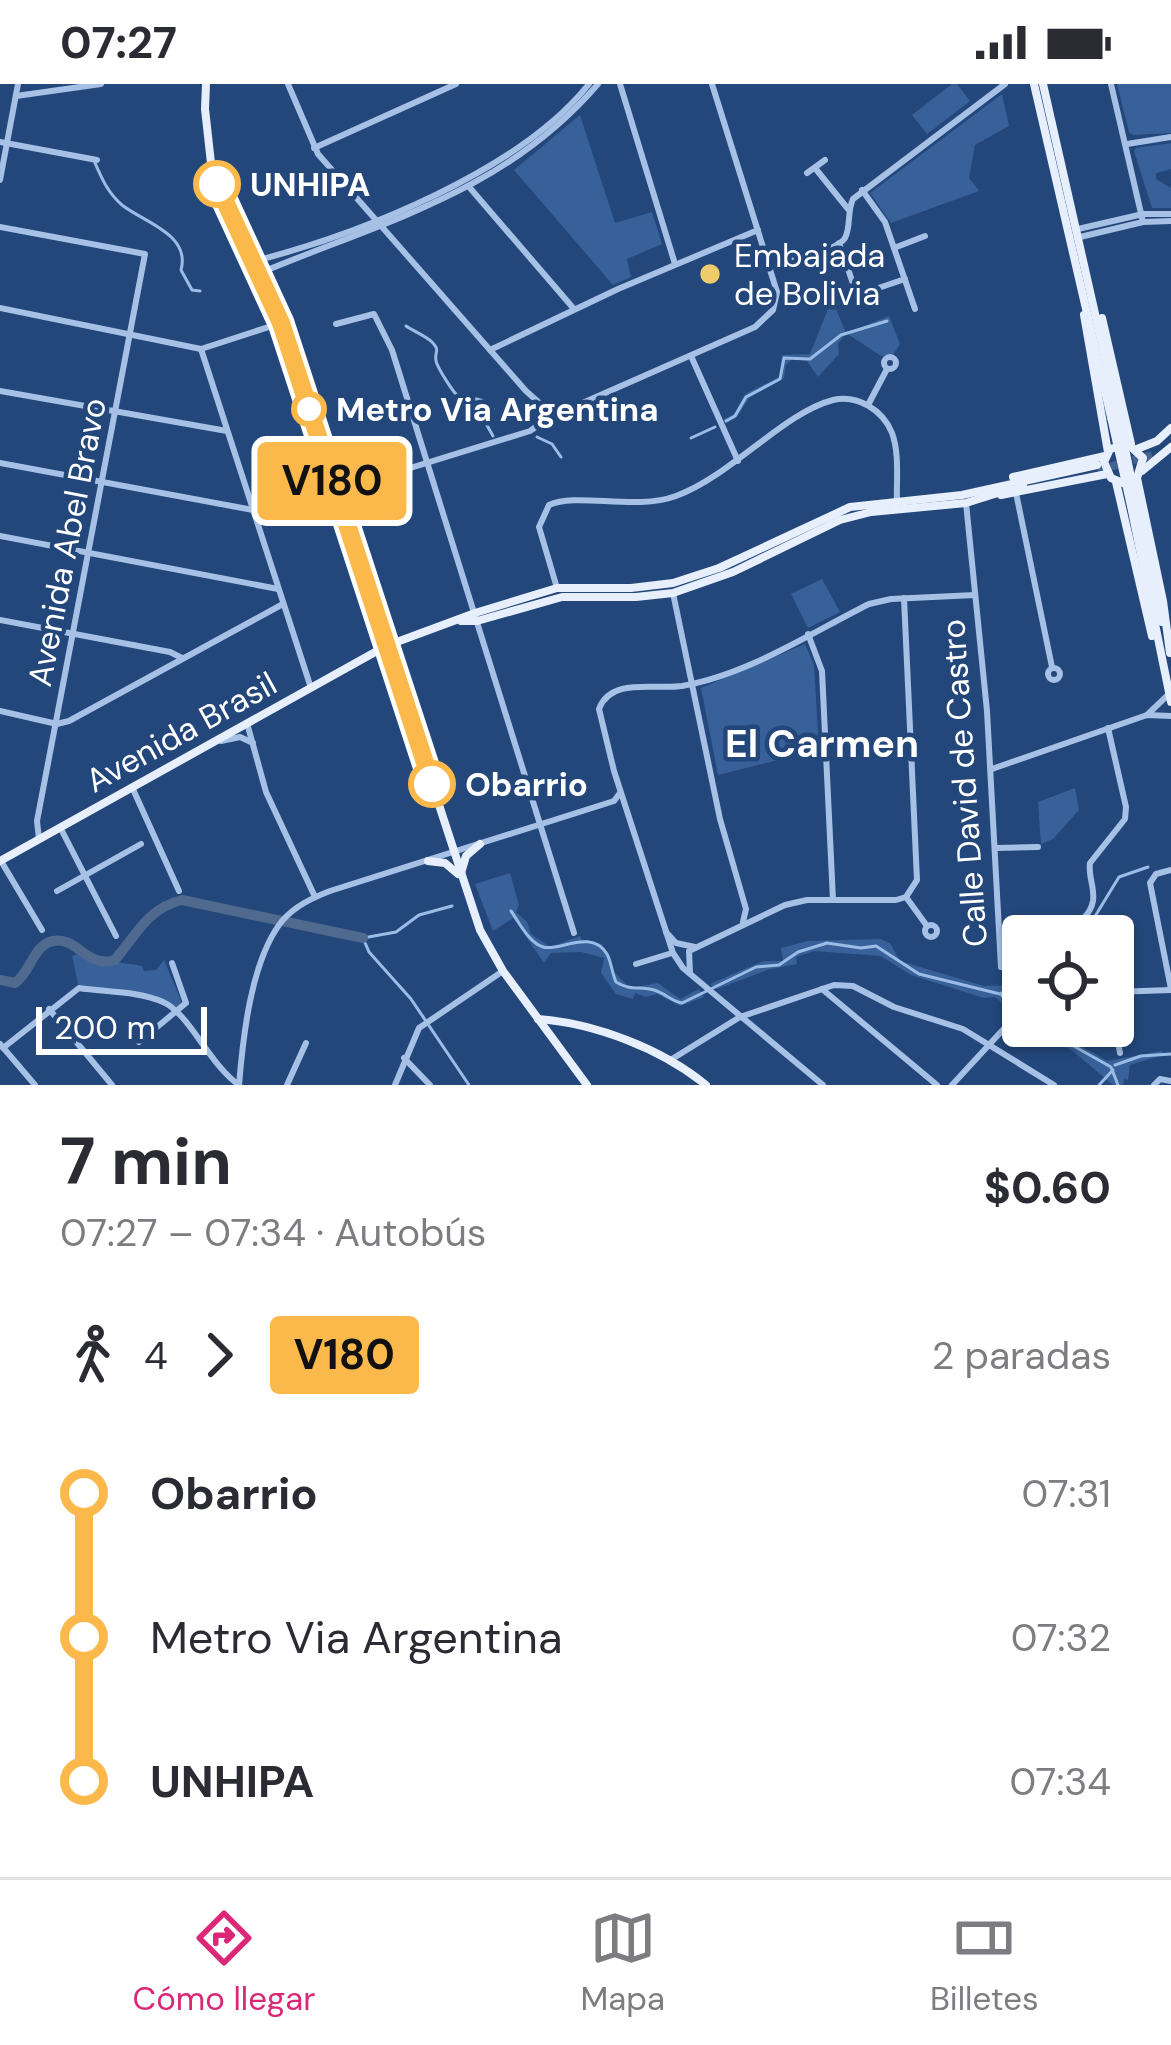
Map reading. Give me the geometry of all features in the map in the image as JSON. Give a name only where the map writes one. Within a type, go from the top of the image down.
[{"type":"main road","points":[[206,84],[212,172],[281,323],[480,930],[503,971],[587,1085]]},
{"type":"main road","points":[[1034,84],[1088,298],[1170,698]]},
{"type":"main road","points":[[1043,84],[1079,233],[1088,298]]},
{"type":"main road","points":[[1114,416],[1143,458],[1133,505],[1170,656]]},
{"type":"main road","points":[[1104,472],[1114,416]]},
{"type":"main road","points":[[974,498],[1027,472],[1107,454],[1120,444],[1134,447],[1171,437]]},
{"type":"main road","points":[[897,505],[974,498],[1104,472],[1126,483],[1139,475],[1171,437]]},
{"type":"main road","points":[[1151,453],[1171,437]]},
{"type":"main road","points":[[1104,472],[1133,505]]},
{"type":"main road","points":[[476,617],[557,588],[631,588],[680,581],[840,520],[897,505],[1016,493],[1104,472]]},
{"type":"main road","points":[[476,617],[562,597],[673,593],[716,580],[786,541]]},
{"type":"main road","points":[[673,593],[680,581]]},
{"type":"main road","name":"Avenida Brasil","points":[[0,861],[386,646],[476,617]]},
{"type":"main road","points":[[461,877],[464,860],[480,844]]},
{"type":"main road","points":[[428,860],[448,864],[461,877]]},
{"type":"main road","points":[[537,1019],[638,1044],[672,1059],[703,1084]]},
{"type":"main road","points":[[560,1048],[560,1039],[572,1026]]},
{"type":"street","points":[[0,180],[18,84]]},
{"type":"street","points":[[16,96],[101,84]]},
{"type":"street","points":[[287,84],[314,148],[490,350],[545,408],[562,412],[755,327],[768,316],[777,292],[712,84]]},
{"type":"street","points":[[314,148],[456,84]]},
{"type":"street","points":[[467,183],[541,134],[589,84]]},
{"type":"street","points":[[260,273],[276,261],[467,183],[542,142],[598,84]]},
{"type":"street","points":[[620,84],[675,265]]},
{"type":"street","points":[[770,267],[839,243],[847,232],[848,209],[862,190],[1004,84]]},
{"type":"street","points":[[1111,84],[1143,218]]},
{"type":"street","points":[[1127,144],[1171,136]]},
{"type":"street","points":[[4,143],[97,160]]},
{"type":"street","points":[[826,160],[811,170],[848,209]]},
{"type":"street","points":[[467,183],[574,309]]},
{"type":"street","points":[[862,190],[882,216],[915,309]]},
{"type":"street","points":[[1079,233],[1143,218],[1171,218]]},
{"type":"street","name":"Avenida Abel Bravo","points":[[0,227],[145,254],[37,821],[39,839]]},
{"type":"street","points":[[490,350],[758,230]]},
{"type":"street","points":[[894,248],[926,236]]},
{"type":"street","points":[[839,243],[857,295]]},
{"type":"street","points":[[254,261],[276,261]]},
{"type":"street","points":[[837,302],[904,279]]},
{"type":"street","points":[[0,308],[201,350],[281,323]]},
{"type":"street","points":[[336,324],[368,313],[378,319],[429,463],[574,933]]},
{"type":"street","points":[[201,350],[311,688]]},
{"type":"street","points":[[691,356],[738,461]]},
{"type":"street","points":[[868,405],[887,370]]},
{"type":"street","points":[[0,391],[227,431]]},
{"type":"street","points":[[557,588],[539,527],[549,506],[568,501],[657,501],[694,488],[820,404],[846,398],[868,405],[892,434],[897,505]]},
{"type":"street","points":[[0,463],[253,510],[320,489],[336,491],[537,427],[544,422],[545,408]]},
{"type":"street","points":[[1016,493],[1052,668]]},
{"type":"street","name":"Calle David de Castro","points":[[974,498],[975,595],[991,770],[1001,968]]},
{"type":"street","points":[[0,536],[278,589]]},
{"type":"street","points":[[673,593],[720,819],[746,909],[740,925]]},
{"type":"street","points":[[823,1085],[690,974],[673,953],[599,720],[602,700],[616,689],[681,686],[724,673],[869,604],[975,595]]},
{"type":"street","points":[[690,974],[687,954],[696,946],[763,914],[807,900],[889,901],[909,894],[917,880],[904,598]]},
{"type":"street","points":[[0,711],[57,724],[77,717],[283,604]]},
{"type":"street","points":[[0,620],[182,658]]},
{"type":"street","points":[[808,634],[821,671],[833,900]]},
{"type":"street","points":[[681,686],[690,673]]},
{"type":"street","points":[[991,770],[1147,715],[1170,698]]},
{"type":"street","points":[[1147,715],[1171,716]]},
{"type":"street","points":[[247,723],[266,792],[315,897]]},
{"type":"street","points":[[1000,939],[1072,927],[1090,910],[1094,891],[1090,863],[1122,826],[1126,807],[1108,728]]},
{"type":"street","points":[[217,740],[239,737],[253,743]]},
{"type":"street","points":[[132,787],[179,891]]},
{"type":"street","points":[[239,1085],[244,1027],[272,938],[289,914],[315,897],[614,801],[620,790]]},
{"type":"street","points":[[614,801],[626,808]]},
{"type":"street","points":[[59,827],[116,936]]},
{"type":"street","points":[[57,891],[141,844]]},
{"type":"street","points":[[996,848],[1037,847]]},
{"type":"street","points":[[0,861],[42,930]]},
{"type":"street","points":[[1134,991],[1171,989],[1150,883],[1156,874],[1171,869]]},
{"type":"street","points":[[909,894],[927,926]]},
{"type":"street","points":[[746,909],[763,914]]},
{"type":"street","points":[[664,929],[676,943],[696,946]]},
{"type":"street","points":[[636,964],[673,953]]},
{"type":"street","points":[[139,1042],[186,1003],[172,963]]},
{"type":"street","points":[[395,1085],[418,1028],[503,971]]},
{"type":"street","points":[[672,1059],[740,1017],[822,988],[853,986],[988,1043],[1054,1085]]},
{"type":"street","points":[[35,1085],[2,1046],[79,988],[162,1001],[179,1013],[219,1071],[239,1085]]},
{"type":"street","points":[[822,988],[938,1085]]},
{"type":"street","points":[[49,1009],[112,1085]]},
{"type":"street","points":[[952,1085],[1002,1028]]},
{"type":"street","points":[[287,1085],[306,1043]]},
{"type":"street","points":[[1119,1047],[1120,1053]]},
{"type":"street","points":[[404,1058],[430,1085]]},
{"type":"street","points":[[1154,1085],[1160,1079],[1171,1081]]},
{"type":"shaded area","points":[[952,84],[970,101],[927,134],[912,115]]},
{"type":"shaded area","points":[[1117,84],[1171,84],[1171,133],[1129,132]]},
{"type":"shaded area","points":[[1002,94],[1009,126],[975,145],[969,178],[979,191],[891,223],[870,193]]},
{"type":"shaded area","points":[[580,115],[615,223],[652,212],[662,244],[627,259],[631,277],[613,285],[514,170]]},
{"type":"shaded area","points":[[1171,143],[1171,169],[1156,173],[1156,179],[1171,188],[1171,208],[1152,208],[1134,151]]},
{"type":"shaded area","points":[[832,299],[846,333],[838,344],[839,354],[818,377],[807,361],[792,359],[784,378],[749,398],[727,423],[724,419],[734,414],[745,394],[779,377],[782,355],[810,354]]},
{"type":"shaded area","points":[[889,316],[900,344],[893,355],[881,356],[846,333]]},
{"type":"shaded area","points":[[822,579],[840,612],[808,628],[791,594]]},
{"type":"shaded area","points":[[805,644],[814,665],[819,750],[718,775],[701,688]]},
{"type":"shaded area","points":[[1075,788],[1079,810],[1053,839],[1041,844],[1038,802]]},
{"type":"shaded area","points":[[510,873],[519,905],[516,912],[531,934],[550,947],[580,936],[602,944],[614,972],[630,988],[658,983],[680,999],[699,989],[704,997],[680,1006],[657,994],[635,993],[633,999],[616,994],[601,973],[604,958],[581,952],[551,953],[544,963],[513,918],[493,931],[475,884]]},
{"type":"shaded area","points":[[880,939],[890,943],[900,961],[984,986],[1002,986],[1002,1003],[995,997],[984,998],[911,975],[881,956],[814,951],[796,957],[797,964],[717,989],[710,984],[763,961],[783,961],[781,948],[808,941]]},
{"type":"shaded area","points":[[83,952],[142,966],[144,971],[156,970],[164,960],[182,1003],[177,1007],[168,1001],[79,988],[72,956]]},
{"type":"shaded area","points":[[1066,1047],[1082,1047],[1107,1061],[1162,1051],[1163,1055],[1130,1065],[1128,1080],[1113,1085]]},
{"type":"waterway","points":[[95,163],[117,200],[172,238],[179,247],[181,270],[192,290],[200,291]]},
{"type":"waterway","points":[[726,421],[735,416],[746,397],[780,379],[784,358],[810,359],[841,335],[887,321]]},
{"type":"waterway","points":[[406,326],[435,345],[437,364],[457,395],[493,409],[484,420],[493,436]]},
{"type":"waterway","points":[[691,438],[715,427]]},
{"type":"waterway","points":[[537,437],[552,444],[561,457]]},
{"type":"waterway","points":[[1096,915],[1119,877],[1148,867]]},
{"type":"waterway","points":[[0,980],[15,983],[41,948],[53,941],[69,943],[97,960],[115,960],[151,916],[182,900],[363,938]]},
{"type":"waterway","points":[[452,906],[419,915],[396,932],[363,938],[469,1085]]},
{"type":"waterway","points":[[511,911],[538,945],[550,948],[584,942],[600,946],[616,982],[654,990],[682,1003],[756,967],[779,965],[798,952],[827,943],[876,946],[919,974],[1002,996]]},
{"type":"waterway","points":[[1075,1047],[1111,1067],[1118,1085]]},
{"type":"waterway","points":[[1115,1065],[1141,1056],[1171,1054]]},
{"type":"waterway","points":[[1099,1085],[1113,1070]]},
{"type":"tunnel","points":[[1098,470],[1152,455]]},
{"type":"bus line","name":"V180","points":[[217,184],[281,323],[432,784]]},
{"type":"place","name":"UNHIPA","points":[[217,184]]},
{"type":"place","name":"Embajada de Bolivia","points":[[710,274]]},
{"type":"place","name":"Metro Via Argentina","points":[[309,409]]},
{"type":"place","name":"Obarrio","points":[[432,784]]},
{"type":"district","name":"El Carmen","points":[[822,743]]}]
